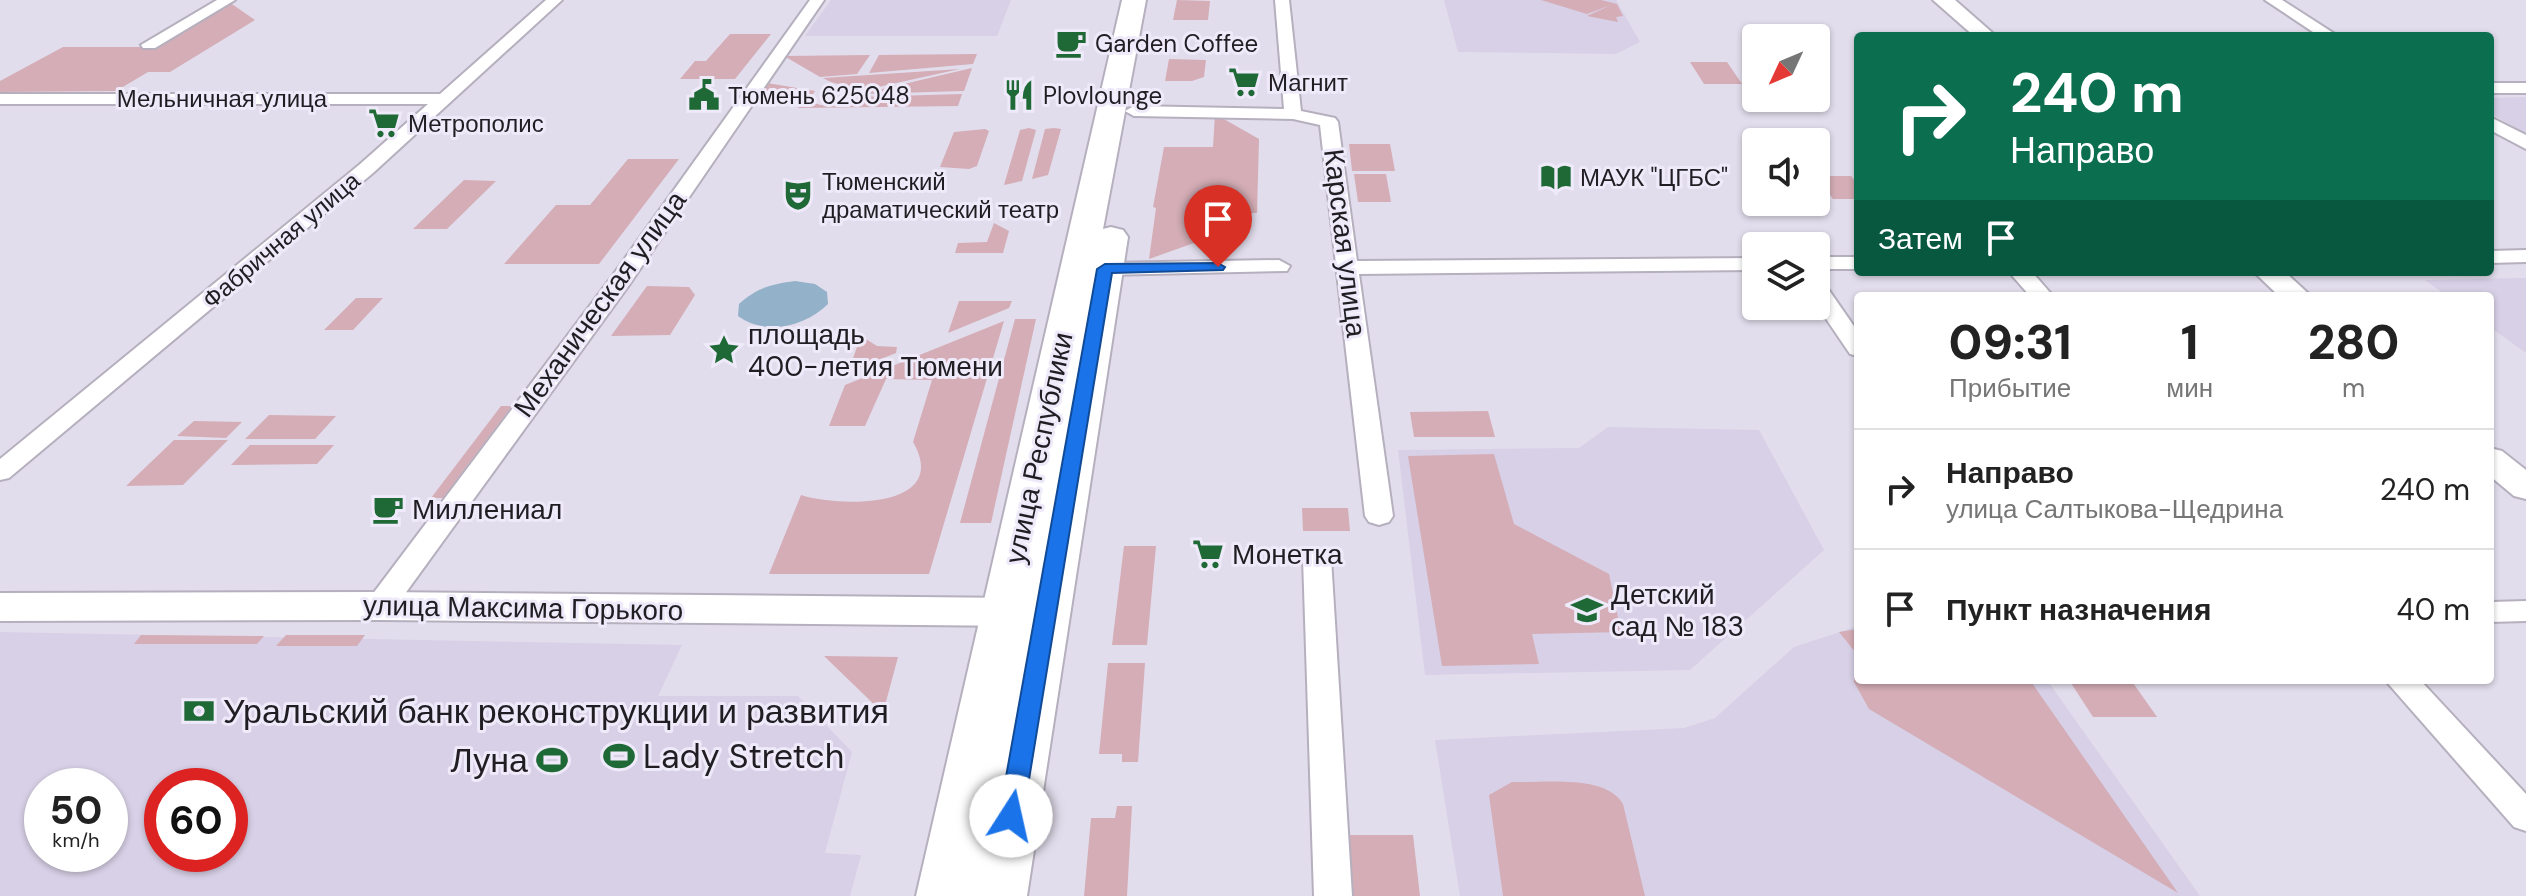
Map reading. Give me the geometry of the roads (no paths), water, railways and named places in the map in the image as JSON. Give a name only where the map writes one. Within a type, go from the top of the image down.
[{"type":"main road","name":"улица Республики","points":[[997,896],[1026,612],[1134,0]]},
{"type":"main road","name":"улица Республики","points":[[946,896],[1026,612],[1105,269],[1155,0]]},
{"type":"street","points":[[149,45],[228,0]]},
{"type":"street","name":"Фабричная улица","points":[[0,472],[366,169],[555,0]]},
{"type":"street","name":"Механическая улица","points":[[380,606],[621,280],[817,0]]},
{"type":"street","points":[[1134,111],[1293,114],[1282,0]]},
{"type":"street","points":[[1943,0],[1981,32]]},
{"type":"street","points":[[2272,0],[2324,32]]},
{"type":"street","points":[[2494,88],[2526,88]]},
{"type":"street","name":"Мельничная улица","points":[[0,99],[444,99]]},
{"type":"street","name":"Карская улица","points":[[1293,114],[1329,122],[1379,516]]},
{"type":"street","points":[[2494,124],[2526,143]]},
{"type":"street","points":[[2494,257],[2526,256]]},
{"type":"street","points":[[1830,263],[1854,263]]},
{"type":"street","points":[[1348,268],[1742,264]]},
{"type":"street","points":[[1105,269],[1279,266]]},
{"type":"street","points":[[2024,276],[2038,292]]},
{"type":"street","points":[[2273,276],[2291,292]]},
{"type":"street","points":[[1830,308],[1854,343]]},
{"type":"street","points":[[2494,461],[2526,488]]},
{"type":"street","points":[[1317,558],[1333,896]]},
{"type":"street","name":"улица Максима Горького","points":[[0,607],[380,606],[1026,612]]},
{"type":"street","points":[[2494,612],[2526,611]]},
{"type":"street","points":[[2405,684],[2526,817]]},
{"type":"water","points":[[795,281],[815,284],[827,292],[828,304],[808,318],[784,326],[760,326],[738,316],[739,304],[758,290]]},
{"type":"place","name":"Garden Coffee","points":[[1071,43]]},
{"type":"place","name":"Магнит","points":[[1244,82]]},
{"type":"place","name":"Тюмень 625048","points":[[704,95]]},
{"type":"place","name":"Plovlounge","points":[[1019,95]]},
{"type":"place","name":"Метрополис","points":[[384,123]]},
{"type":"place","name":"МАУК \"ЦГБС\"","points":[[1556,177]]},
{"type":"place","name":"Тюменский драматический театр","points":[[798,195]]},
{"type":"place","name":"площадь 400-летия Тюмени","points":[[724,350]]},
{"type":"place","name":"Миллениал","points":[[388,509]]},
{"type":"place","name":"Монетка","points":[[1208,554]]},
{"type":"place","name":"Детский сад № 183","points":[[1587,610]]},
{"type":"place","name":"Уральский банк реконструкции и развития","points":[[199,711]]},
{"type":"place","name":"Lady Stretch","points":[[619,756]]},
{"type":"place","name":"Луна","points":[[552,760]]}]
